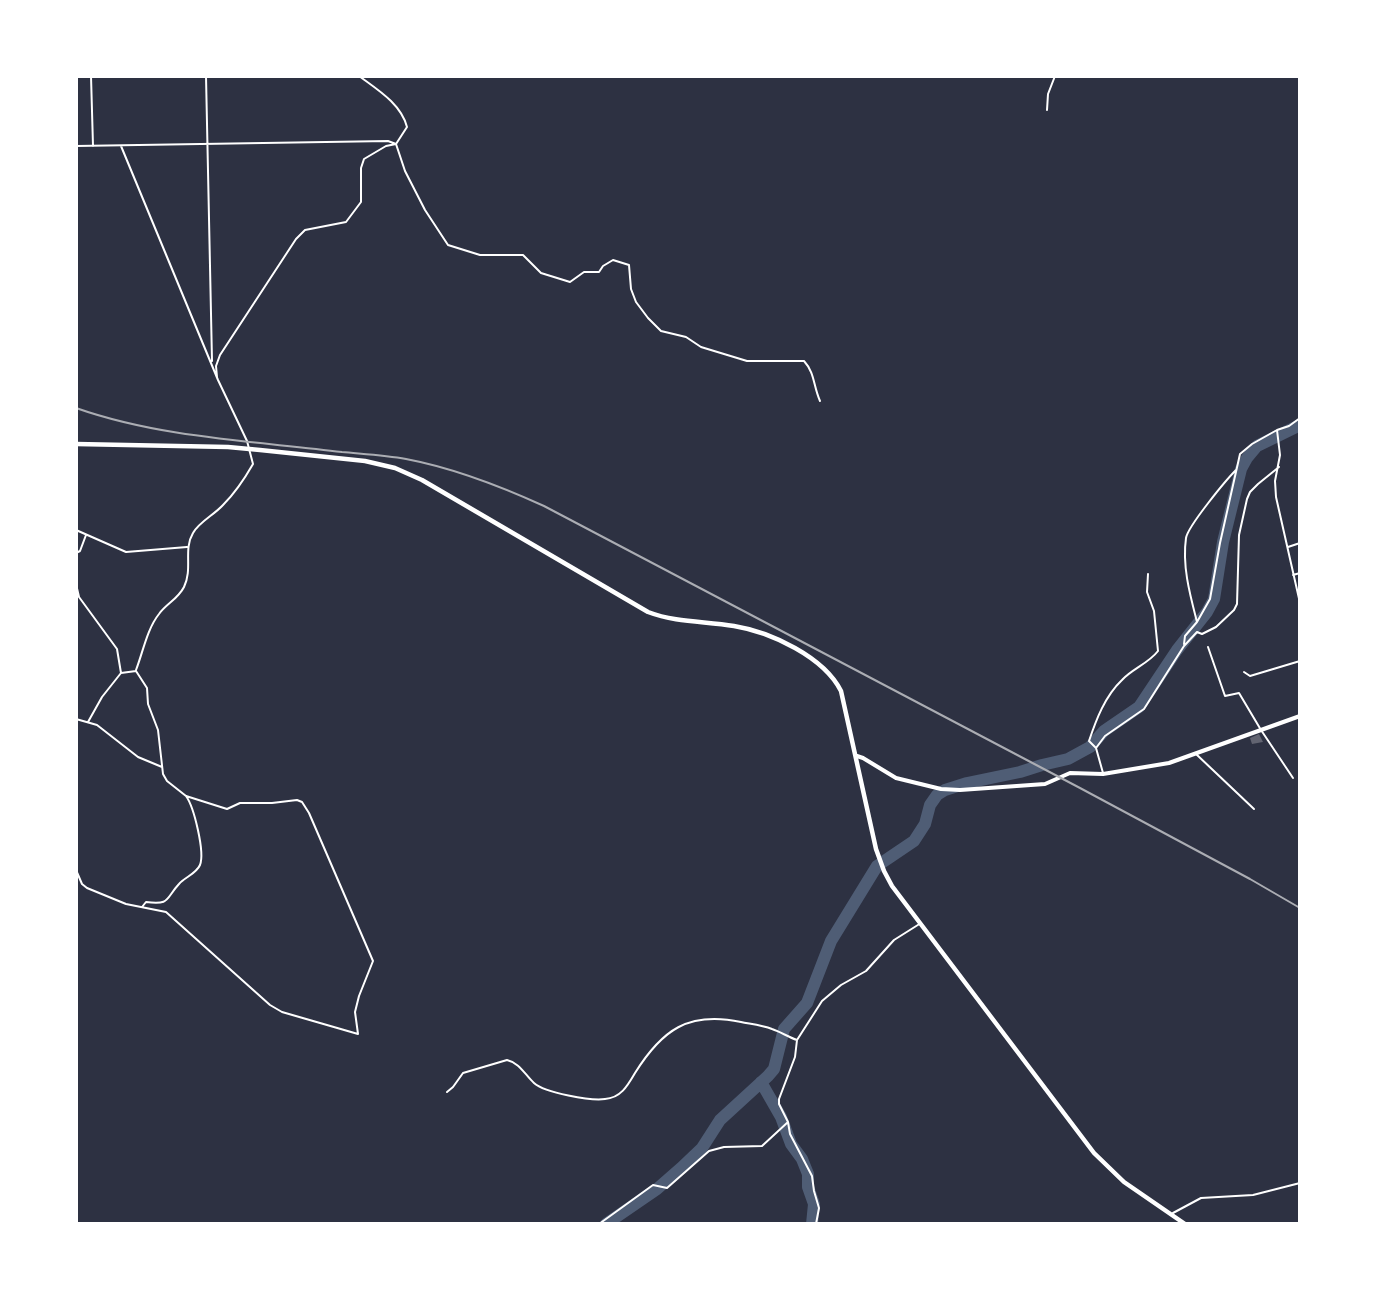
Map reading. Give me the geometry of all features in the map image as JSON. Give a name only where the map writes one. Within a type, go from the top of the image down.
[{"type":"highway","points":[[76,444],[250,449],[365,461],[408,473],[648,612],[678,621],[744,627],[793,647],[821,664],[838,685],[844,700],[879,859],[892,886],[1094,1153],[1124,1182],[1173,1213],[1185,1224]]},
{"type":"main road","points":[[857,756],[896,778],[941,789],[1046,784],[1070,773],[1103,774],[1161,764],[1196,754],[1299,716]]},
{"type":"street","points":[[92,76],[93,146]]},
{"type":"street","points":[[206,76],[213,356],[211,364]]},
{"type":"street","points":[[218,380],[216,366],[220,355],[296,238],[305,230],[346,222],[361,202],[361,168],[364,159],[386,146],[396,144],[407,127],[404,117],[385,96],[359,76]]},
{"type":"street","points":[[1047,110],[1048,94],[1055,76]]},
{"type":"street","points":[[76,146],[388,141],[396,144]]},
{"type":"street","points":[[396,144],[405,171],[425,210],[448,245],[480,255],[523,255],[542,273],[570,282],[584,272],[599,272],[603,266],[613,260],[623,261],[628,265],[631,289],[636,302],[661,331],[686,338],[701,347],[747,361],[804,361],[812,370],[814,385],[820,401]]},
{"type":"street","points":[[121,146],[211,364],[250,449],[253,464],[224,505],[192,535],[187,547],[190,567],[183,589],[155,620],[136,671]]},
{"type":"street","points":[[1184,645],[1185,638],[1210,599],[1240,454],[1252,444],[1289,426],[1299,418]]},
{"type":"street","points":[[1277,430],[1279,467],[1275,481],[1275,497],[1298,589],[1299,603]]},
{"type":"street","points":[[1094,746],[1144,709],[1184,645],[1197,632],[1202,634],[1209,632],[1234,610],[1238,590],[1239,535],[1247,499],[1258,484],[1279,467]]},
{"type":"street","points":[[1197,622],[1185,571],[1186,536],[1221,484],[1236,470]]},
{"type":"street","points":[[76,530],[126,552],[187,547]]},
{"type":"street","points":[[76,553],[80,551],[86,535]]},
{"type":"street","points":[[1287,548],[1299,543]]},
{"type":"street","points":[[1293,575],[1299,573]]},
{"type":"street","points":[[1103,774],[1094,746],[1089,741],[1094,725],[1122,679],[1157,653],[1154,611],[1147,592],[1148,574]]},
{"type":"street","points":[[76,584],[78,598],[117,649],[121,673]]},
{"type":"street","points":[[1208,646],[1225,696],[1239,693],[1260,730],[1293,778]]},
{"type":"street","points":[[1244,672],[1250,676],[1299,661]]},
{"type":"street","points":[[88,722],[102,697],[121,673],[136,671]]},
{"type":"street","points":[[136,671],[147,688],[148,704],[158,730],[163,774],[166,781],[191,802],[202,855],[201,864],[197,870],[179,883],[167,902],[161,904],[146,902],[142,907]]},
{"type":"street","points":[[76,719],[97,725],[138,757],[162,767]]},
{"type":"street","points":[[1196,754],[1254,809]]},
{"type":"street","points":[[76,870],[82,884],[87,888],[126,904],[166,912],[270,1005],[282,1012],[358,1034],[355,1011],[373,961],[309,813],[302,802],[297,800],[240,803],[227,808],[186,796]]},
{"type":"street","points":[[816,1224],[819,1208],[812,1176],[790,1134],[779,1104],[795,1057],[797,1040],[822,1001],[841,985],[866,971],[894,940],[921,923]]},
{"type":"street","points":[[447,1092],[463,1073],[507,1060],[514,1062],[536,1085],[546,1089],[595,1100],[609,1099],[625,1089],[657,1041],[687,1022],[696,1019],[728,1019],[769,1028],[797,1040]]},
{"type":"street","points":[[599,1224],[653,1185],[667,1188],[706,1152],[724,1147],[762,1146],[786,1125]]},
{"type":"street","points":[[1173,1213],[1201,1198],[1253,1195],[1299,1183]]},
{"type":"building","points":[[1259,734],[1263,742],[1252,744],[1250,738]]},
{"type":"waterway","points":[[606,1224],[657,1189],[681,1168],[702,1148],[720,1120],[774,1069],[784,1029],[807,1003],[831,941],[877,866],[914,841],[925,824],[930,805],[937,795],[967,783],[1068,759],[1090,747],[1104,731],[1139,707],[1214,599],[1223,542],[1241,469],[1247,458],[1257,446],[1300,425]]},
{"type":"waterway","points":[[761,1082],[781,1117],[791,1144],[802,1159],[808,1174],[808,1187],[814,1204],[812,1224]]},
{"type":"railway","points":[[76,408],[108,418],[174,432],[406,459],[476,478],[511,491],[544,506],[1080,788],[1300,908]]}]
